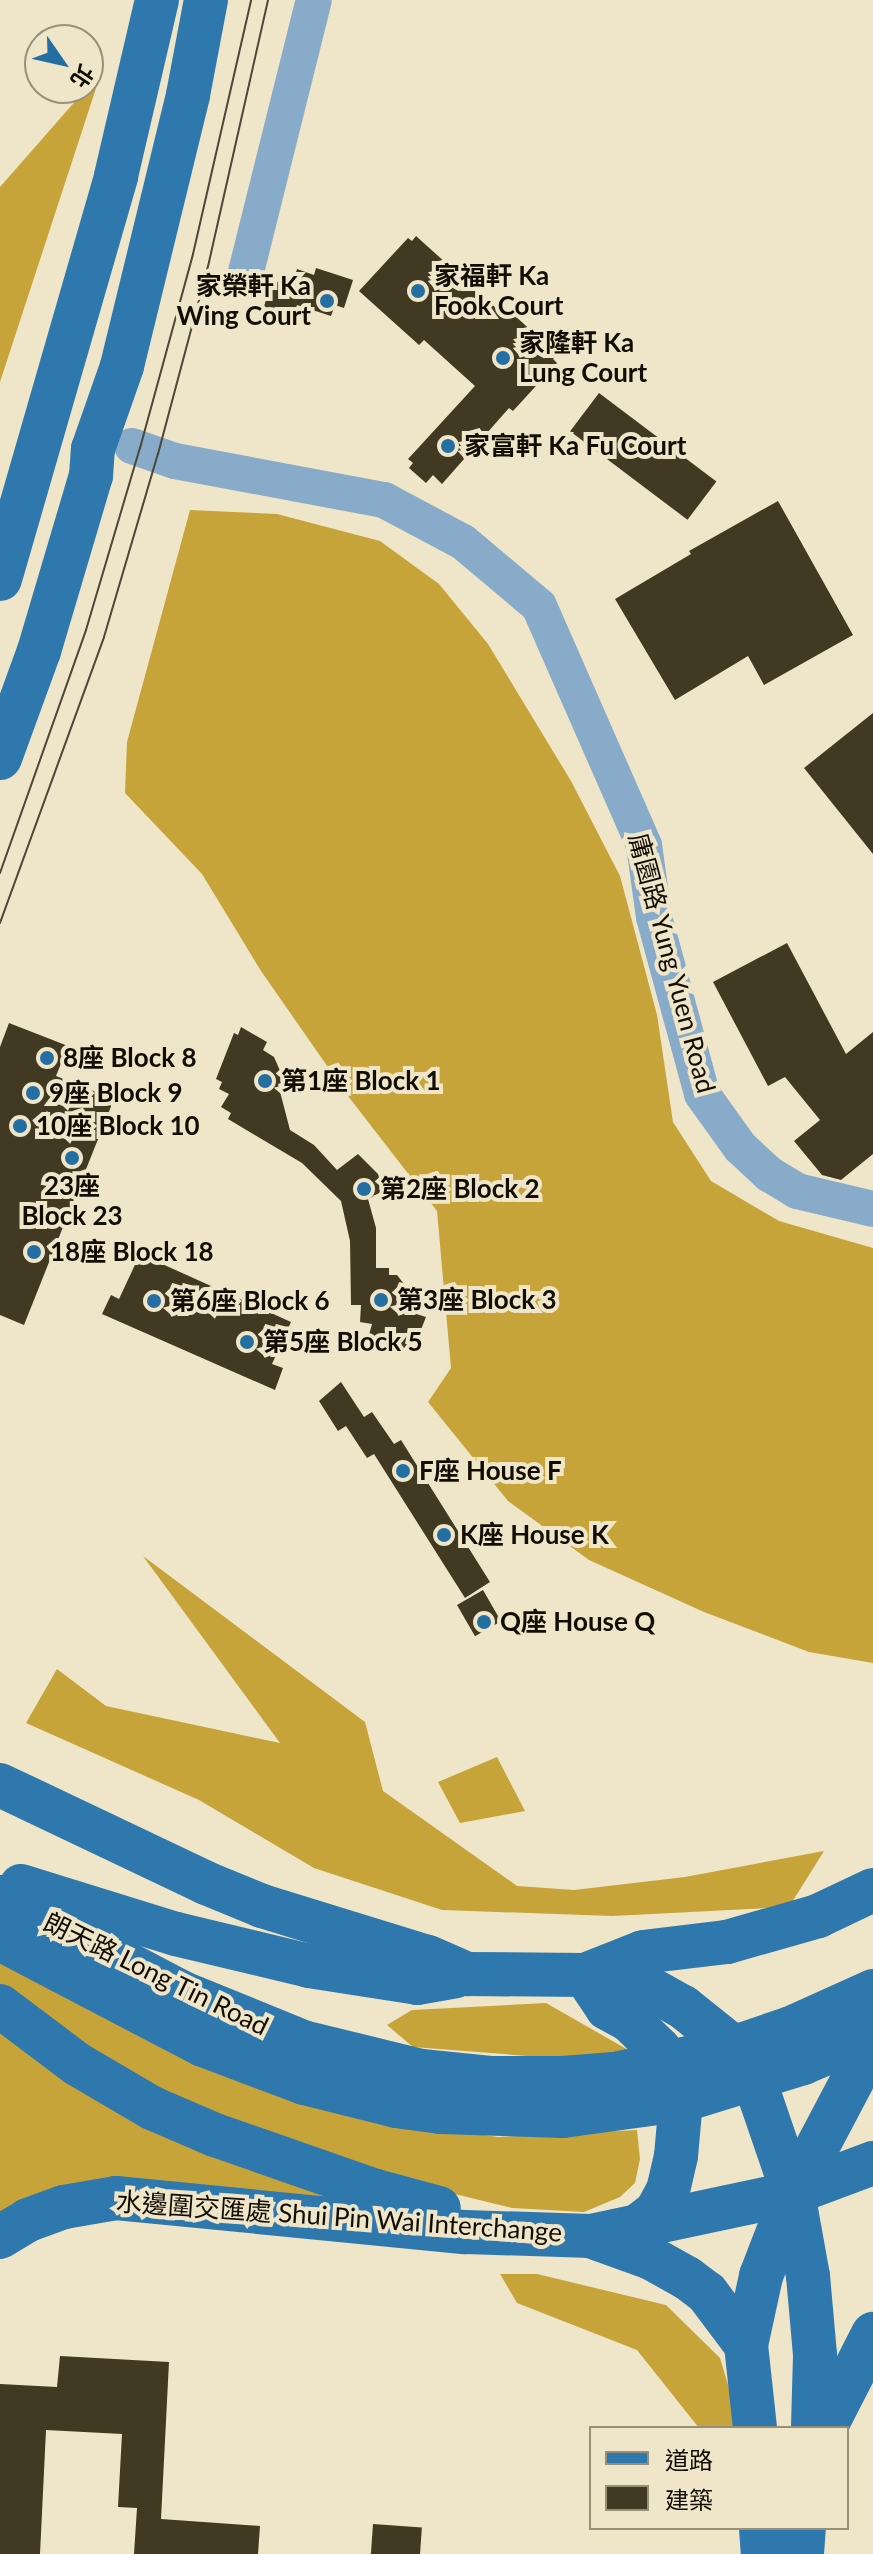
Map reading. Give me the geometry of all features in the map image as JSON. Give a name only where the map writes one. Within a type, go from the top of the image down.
[{"type":"main road","points":[[0,579],[116,176],[157,0]]},
{"type":"main road","points":[[0,758],[39,651],[91,476],[93,449],[118,380],[179,135],[206,0]]},
{"type":"main road","points":[[0,1785],[206,1883],[262,1906],[428,1957],[467,1974]]},
{"type":"main road","points":[[0,1879],[176,1934],[309,1966],[417,1983],[467,1974],[585,1975],[647,1987],[683,2007],[733,2047],[756,2085],[793,2193],[811,2308],[815,2355],[813,2426]]},
{"type":"main road","points":[[585,1975],[643,1952],[727,1942],[818,1916],[873,1890]]},
{"type":"main road","name":"朗天路 Long Tin Road","points":[[0,1897],[183,1993],[303,2042],[421,2071],[493,2078],[620,2111],[723,2089],[803,2063],[873,2033]]},
{"type":"main road","name":"朗天路 Long Tin Road","points":[[0,1939],[203,2045],[304,2083],[396,2106],[441,2112],[562,2097],[615,2074],[729,2049],[791,2028],[873,1991]]},
{"type":"main road","points":[[585,1975],[607,2008],[629,2020],[659,2049],[681,2100],[676,2156],[668,2190],[657,2211],[634,2229]]},
{"type":"main road","points":[[0,2006],[77,2064],[152,2108],[376,2191],[529,2236]]},
{"type":"main road","points":[[755,2426],[746,2345],[761,2276],[793,2193],[873,2041]]},
{"type":"main road","name":"水邊圍交匯處 Shui Pin Wai Interchange","points":[[14,2229],[91,2200],[143,2199],[529,2236],[591,2236],[793,2193],[873,2163]]},
{"type":"main road","points":[[591,2236],[651,2258],[687,2278],[707,2293],[746,2345]]},
{"type":"main road","points":[[826,2426],[873,2334]]},
{"type":"main road","points":[[761,2530],[763,2554]]},
{"type":"main road","points":[[802,2554],[804,2530]]},
{"type":"street","points":[[246,272],[314,0]]},
{"type":"street","points":[[91,476],[132,446],[118,380]]},
{"type":"street","name":"庸園路 Yung Yuen Road","points":[[132,446],[175,461],[384,500],[463,542],[539,606],[644,845],[654,917],[702,1094],[740,1147],[769,1174],[797,1191],[873,1209]]},
{"type":"shaded area","points":[[73,104],[91,104],[0,382],[0,187]]},
{"type":"shaded area","points":[[190,510],[277,514],[380,541],[439,584],[488,644],[571,781],[620,876],[657,1015],[673,1122],[711,1181],[779,1221],[873,1248],[873,1663],[809,1652],[704,1612],[589,1560],[508,1501],[428,1402],[451,1368],[437,1211],[348,1096],[261,971],[202,874],[125,793],[127,742]]},
{"type":"shaded area","points":[[143,1556],[365,1722],[383,1791],[517,1886],[574,1890],[685,1877],[824,1851],[789,1907],[613,1916],[442,1910],[314,1868],[199,1800],[26,1723],[57,1669],[106,1706],[280,1743]]},
{"type":"shaded area","points":[[497,1757],[525,1811],[460,1823],[438,1782]]},
{"type":"shaded area","points":[[0,1961],[389,2122],[498,2137],[637,2130],[640,2159],[635,2183],[620,2197],[584,2212],[512,2208],[414,2184],[192,2107],[79,2043],[0,1987]]},
{"type":"shaded area","points":[[546,2003],[630,2051],[553,2058],[413,2047],[387,2025],[412,2010]]},
{"type":"shaded area","points":[[0,2029],[419,2214],[0,2221]]},
{"type":"shaded area","points":[[500,2274],[537,2274],[666,2305],[720,2358],[740,2426],[697,2426],[637,2350],[517,2303]]},
{"type":"building","points":[[416,236],[497,309],[501,303],[557,354],[553,359],[557,363],[513,411],[509,408],[442,484],[433,475],[426,483],[409,468],[413,463],[408,459],[475,386],[424,340],[419,345],[359,291],[408,238],[412,241]]},
{"type":"building","name":"家榮軒 Ka Wing Court","points":[[316,268],[353,280],[344,308],[335,305],[331,316],[297,305],[289,329],[270,322],[272,316],[262,313],[272,280],[292,286],[297,269],[314,275]]},
{"type":"building","points":[[599,393],[716,481],[688,520],[570,431]]},
{"type":"building","points":[[778,501],[853,635],[764,685],[748,656],[675,700],[615,599],[691,554],[689,551]]},
{"type":"building","points":[[873,713],[873,854],[804,768]]},
{"type":"building","points":[[787,943],[846,1054],[873,1032],[873,1154],[841,1180],[822,1175],[794,1141],[820,1120],[785,1077],[768,1086],[713,982]]},
{"type":"building","points":[[9,1023],[68,1046],[56,1076],[114,1099],[24,1325],[0,1315],[0,1047]]},
{"type":"building","points":[[241,1027],[267,1042],[263,1050],[274,1057],[285,1082],[278,1084],[290,1130],[314,1145],[337,1170],[358,1154],[378,1174],[383,1191],[368,1199],[376,1228],[376,1268],[389,1268],[389,1275],[397,1275],[414,1297],[400,1309],[426,1317],[412,1352],[369,1335],[372,1324],[360,1322],[361,1305],[351,1305],[350,1241],[341,1201],[302,1163],[228,1119],[231,1113],[221,1107],[229,1094],[219,1089],[222,1082],[216,1079],[234,1033],[238,1035]]},
{"type":"building","points":[[140,1254],[291,1322],[272,1364],[283,1368],[275,1390],[102,1314],[111,1295],[119,1299]]},
{"type":"building","points":[[341,1382],[364,1417],[372,1412],[394,1444],[401,1440],[490,1582],[465,1598],[374,1454],[367,1458],[346,1426],[338,1431],[319,1401]]},
{"type":"building","points":[[483,1590],[501,1621],[475,1636],[457,1605]]},
{"type":"building","points":[[60,2356],[169,2362],[161,2519],[260,2526],[258,2554],[134,2554],[137,2508],[118,2507],[122,2434],[46,2430],[40,2554],[0,2554],[0,2384],[57,2387]]},
{"type":"building","points":[[373,2524],[422,2527],[420,2554],[371,2554]]},
{"type":"tram line","points":[[0,873],[86,630],[140,448],[193,254],[251,0]]},
{"type":"tram line","points":[[0,923],[104,637],[158,454],[209,262],[268,0]]},
{"type":"place","name":"家福軒 Ka Fook Court","points":[[418,291]]},
{"type":"place","name":"家榮軒 Ka Wing Court","points":[[327,301]]},
{"type":"place","name":"家隆軒 Ka Lung Court","points":[[503,358]]},
{"type":"place","name":"家富軒 Ka Fu Court","points":[[448,446]]},
{"type":"place","name":"8座 Block 8","points":[[47,1058]]},
{"type":"place","name":"第1座 Block 1","points":[[265,1081]]},
{"type":"place","name":"9座 Block 9","points":[[33,1093]]},
{"type":"place","name":"10座 Block 10","points":[[20,1126]]},
{"type":"place","name":"23座 Block 23","points":[[72,1158]]},
{"type":"place","name":"第2座 Block 2","points":[[364,1189]]},
{"type":"place","name":"18座 Block 18","points":[[34,1252]]},
{"type":"place","name":"第3座 Block 3","points":[[381,1300]]},
{"type":"place","name":"第6座 Block 6","points":[[154,1301]]},
{"type":"place","name":"第5座 Block 5","points":[[247,1342]]},
{"type":"place","name":"F座 House F","points":[[403,1471]]},
{"type":"place","name":"K座 House K","points":[[444,1535]]},
{"type":"place","name":"Q座 House Q","points":[[484,1622]]}]
